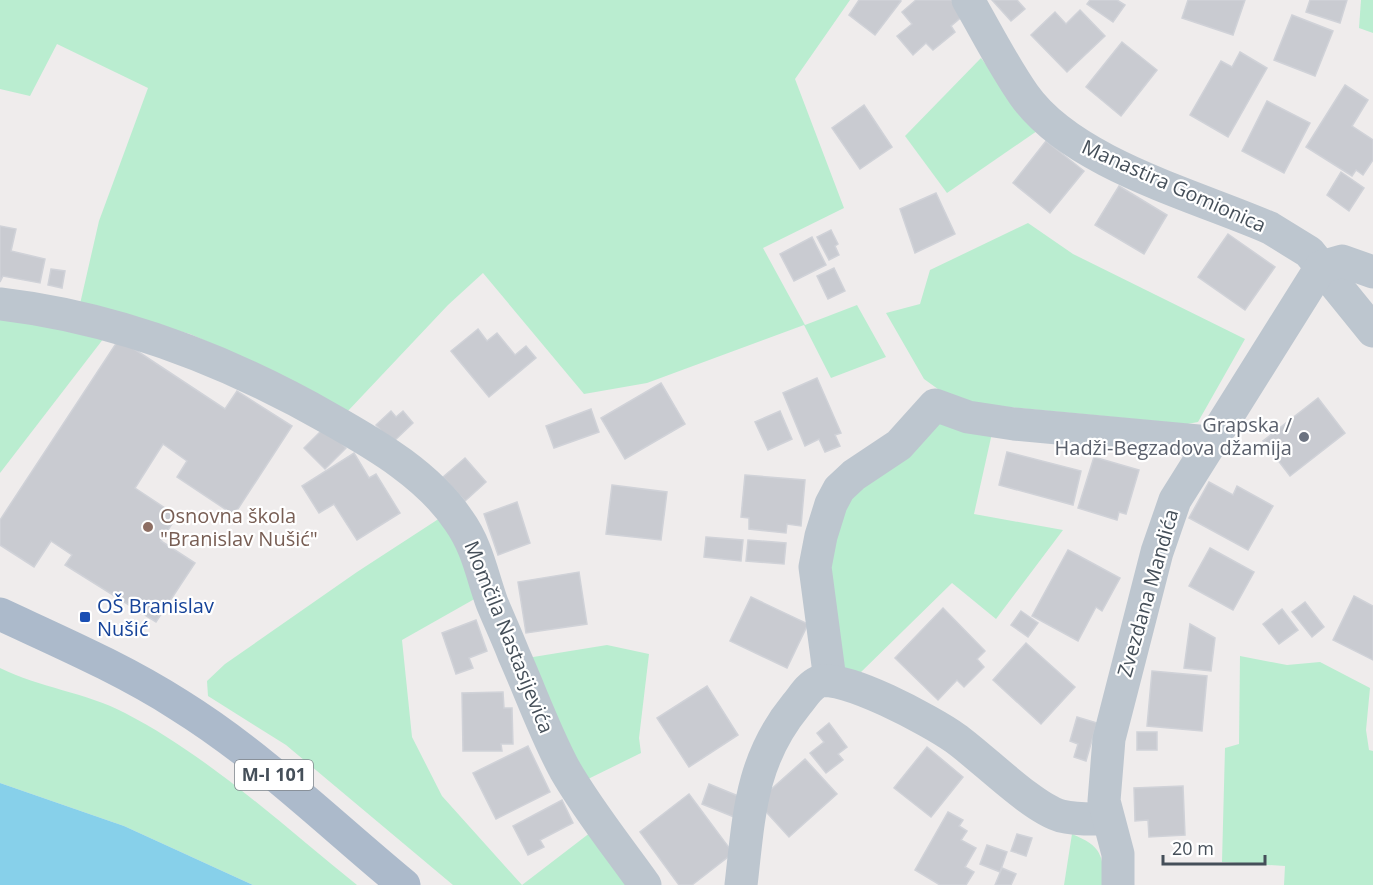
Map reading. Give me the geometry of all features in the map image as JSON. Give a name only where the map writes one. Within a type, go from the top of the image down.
[{"type":"main road","name":"M-I 101","points":[[0,614],[135,678],[181,705],[307,800],[404,885]]},
{"type":"street","name":"Manastira Gomionica","points":[[968,0],[1024,96],[1053,125],[1084,149],[1283,235],[1309,252],[1373,331]]},
{"type":"street","points":[[1321,267],[1342,261],[1373,272]]},
{"type":"street","name":"Zvezdana Mandića","points":[[1118,885],[1118,854],[1107,819],[1104,783],[1109,739],[1131,645],[1157,552],[1176,500],[1209,442],[1321,267]]},
{"type":"street","name":"Momčila Nastasijevića","points":[[0,304],[45,309],[98,321],[167,342],[229,366],[380,447],[415,475],[445,503],[460,522],[474,548],[492,604],[564,768],[580,795],[645,885]]},
{"type":"street","points":[[830,680],[815,567],[820,536],[831,504],[839,489],[854,475],[899,445],[935,405],[968,417],[1014,424],[1209,442]]},
{"type":"street","points":[[741,885],[749,802],[757,773],[774,736],[789,713],[818,682],[830,680],[847,683],[907,710],[954,737],[1049,811],[1072,818],[1107,819]]},
{"type":"green space","points":[[0,0],[850,0],[795,79],[844,208],[763,248],[805,325],[857,305],[886,357],[831,378],[804,325],[647,383],[584,394],[483,273],[448,305],[347,412],[269,369],[190,334],[80,304],[99,221],[148,88],[57,44],[30,96],[0,89]]},
{"type":"green space","points":[[1361,0],[1373,0],[1373,33],[1359,28]]},
{"type":"green space","points":[[981,58],[1037,131],[947,193],[905,136]]},
{"type":"green space","points":[[1028,223],[1073,254],[1245,339],[1198,422],[1187,424],[956,402],[924,379],[886,313],[920,304],[930,270]]},
{"type":"green space","points":[[0,316],[107,334],[0,473]]},
{"type":"green space","points":[[931,421],[992,433],[974,514],[1063,530],[996,619],[952,583],[858,675],[843,667],[825,569],[849,489]]},
{"type":"green space","points":[[440,518],[462,551],[478,597],[402,640],[412,737],[442,796],[522,885],[453,885],[286,745],[208,696],[207,681],[225,664],[357,572]]},
{"type":"green space","points":[[607,645],[649,654],[639,738],[641,753],[584,781],[527,658]]},
{"type":"green space","points":[[1240,656],[1287,665],[1320,662],[1370,688],[1366,730],[1369,750],[1373,751],[1373,885],[1284,885],[1285,866],[1222,862],[1225,748],[1239,744]]},
{"type":"green space","points":[[0,668],[31,681],[110,706],[156,731],[187,750],[245,793],[357,885],[253,885],[124,826],[0,783]]},
{"type":"green space","points":[[595,829],[630,885],[522,885]]},
{"type":"green space","points":[[1072,834],[1082,838],[1099,853],[1103,866],[1103,885],[1064,885]]},
{"type":"water","points":[[0,783],[124,826],[253,885],[0,885]]},
{"type":"building","points":[[859,0],[901,1],[875,35],[849,15]]},
{"type":"building","points":[[916,0],[951,0],[964,15],[951,26],[955,32],[933,50],[926,43],[913,55],[897,36],[912,24],[902,12]]},
{"type":"building","points":[[992,0],[1017,0],[1025,9],[1011,21]]},
{"type":"building","points":[[1090,0],[1117,0],[1125,5],[1113,22],[1087,4]]},
{"type":"building","points":[[1188,0],[1245,0],[1233,35],[1182,18]]},
{"type":"building","points":[[1310,0],[1347,0],[1340,23],[1306,12]]},
{"type":"building","points":[[1080,10],[1105,36],[1067,72],[1031,35],[1055,12],[1066,24]]},
{"type":"building","points":[[1292,15],[1333,31],[1315,76],[1274,60]]},
{"type":"building","points":[[1122,42],[1157,70],[1121,116],[1086,87]]},
{"type":"building","points":[[1240,52],[1267,68],[1228,137],[1190,115],[1221,61],[1232,67]]},
{"type":"building","points":[[1345,85],[1368,100],[1352,126],[1373,140],[1373,160],[1363,175],[1356,170],[1352,176],[1306,147]]},
{"type":"building","points":[[1267,101],[1310,123],[1284,173],[1242,151]]},
{"type":"building","points":[[864,105],[892,147],[860,169],[832,128]]},
{"type":"building","points":[[1046,141],[1084,171],[1050,213],[1013,183]]},
{"type":"building","points":[[1341,172],[1364,188],[1349,211],[1327,195]]},
{"type":"building","points":[[1119,186],[1167,215],[1144,254],[1095,225]]},
{"type":"building","points":[[936,193],[955,234],[915,253],[900,209]]},
{"type":"building","points":[[0,226],[16,229],[11,251],[45,259],[40,283],[3,276],[0,282]]},
{"type":"building","points":[[831,230],[838,244],[835,246],[839,255],[829,260],[817,237]]},
{"type":"building","points":[[1228,234],[1275,267],[1245,310],[1198,277]]},
{"type":"building","points":[[812,237],[826,265],[794,281],[780,254]]},
{"type":"building","points":[[834,268],[845,291],[828,299],[817,276]]},
{"type":"building","points":[[51,269],[65,271],[62,288],[48,285]]},
{"type":"building","points":[[478,329],[487,341],[497,333],[515,355],[526,346],[536,358],[489,397],[451,351]]},
{"type":"building","points":[[119,339],[225,409],[237,391],[292,426],[234,515],[177,477],[187,461],[163,444],[135,488],[177,516],[161,541],[195,563],[156,622],[65,565],[72,555],[51,541],[34,567],[0,545],[0,520]]},
{"type":"building","points":[[817,378],[841,433],[835,435],[840,446],[825,452],[819,439],[805,446],[783,393]]},
{"type":"building","points":[[661,383],[685,424],[625,459],[601,418]]},
{"type":"building","name":"Grapska / Hadži-Begzadova džamija","points":[[1318,398],[1345,433],[1290,476],[1263,441]]},
{"type":"building","points":[[591,409],[599,432],[554,448],[546,426]]},
{"type":"building","points":[[391,411],[396,417],[403,411],[413,423],[392,443],[376,425]]},
{"type":"building","points":[[780,411],[792,439],[768,450],[755,422]]},
{"type":"building","points":[[325,427],[346,448],[325,469],[304,448]]},
{"type":"building","points":[[1007,452],[1081,471],[1073,505],[999,485]]},
{"type":"building","points":[[354,453],[369,478],[376,474],[400,513],[357,540],[334,504],[319,513],[302,486]]},
{"type":"building","points":[[1094,457],[1139,470],[1126,514],[1119,512],[1117,520],[1078,508]]},
{"type":"building","points":[[465,458],[486,482],[465,501],[443,477]]},
{"type":"building","points":[[745,475],[805,480],[801,526],[787,524],[786,533],[749,529],[749,518],[741,517]]},
{"type":"building","points":[[1209,482],[1233,495],[1237,486],[1273,506],[1248,550],[1189,518]]},
{"type":"building","points":[[612,485],[667,492],[661,540],[606,534]]},
{"type":"building","points":[[517,502],[530,543],[498,555],[484,514]]},
{"type":"building","points":[[706,537],[743,540],[741,561],[704,557]]},
{"type":"building","points":[[748,540],[786,543],[784,564],[746,561]]},
{"type":"building","points":[[1210,548],[1254,572],[1233,610],[1189,586]]},
{"type":"building","points":[[1068,550],[1120,578],[1102,611],[1096,607],[1078,641],[1032,616]]},
{"type":"building","points":[[579,572],[587,624],[526,633],[518,582]]},
{"type":"building","points":[[1354,596],[1373,606],[1373,660],[1333,640]]},
{"type":"building","points":[[751,597],[808,624],[787,668],[730,641]]},
{"type":"building","points":[[1305,602],[1324,627],[1312,637],[1292,612]]},
{"type":"building","points":[[943,608],[985,651],[977,659],[984,667],[964,687],[957,680],[938,700],[895,658]]},
{"type":"building","points":[[1282,609],[1298,630],[1279,644],[1263,624]]},
{"type":"building","points":[[1021,611],[1038,623],[1028,637],[1011,625]]},
{"type":"building","points":[[476,620],[487,651],[469,658],[473,668],[456,674],[442,633]]},
{"type":"building","points":[[1190,624],[1215,638],[1211,671],[1184,668]]},
{"type":"building","points":[[1026,643],[1075,687],[1041,724],[993,680]]},
{"type":"building","points":[[1152,671],[1207,676],[1202,731],[1147,726]]},
{"type":"building","points":[[707,686],[738,735],[689,767],[657,718]]},
{"type":"building","points":[[503,692],[504,708],[512,708],[513,744],[501,744],[502,751],[463,751],[462,693]]},
{"type":"building","points":[[1077,717],[1097,723],[1086,761],[1074,757],[1078,744],[1070,741]]},
{"type":"building","points":[[829,723],[847,747],[838,754],[843,760],[826,773],[810,753],[824,742],[817,733]]},
{"type":"building","points":[[1137,732],[1157,732],[1157,750],[1137,750]]},
{"type":"building","points":[[528,746],[550,792],[496,819],[473,773]]},
{"type":"building","points":[[927,747],[963,777],[931,817],[894,788]]},
{"type":"building","points":[[805,759],[837,794],[789,837],[757,802]]},
{"type":"building","points":[[709,784],[743,798],[734,817],[702,804]]},
{"type":"building","points":[[1183,786],[1185,835],[1149,837],[1148,820],[1135,821],[1134,788]]},
{"type":"building","points":[[689,794],[733,853],[692,885],[679,885],[640,832]]},
{"type":"building","points":[[562,800],[573,823],[540,840],[544,847],[528,855],[513,826]]},
{"type":"building","points":[[948,812],[963,820],[959,826],[967,831],[961,840],[976,848],[965,867],[974,872],[966,885],[940,885],[915,870]]},
{"type":"building","points":[[1017,834],[1032,838],[1026,856],[1011,851]]},
{"type":"building","points":[[987,845],[1007,852],[1000,872],[980,864]]},
{"type":"building","points":[[1002,868],[1016,874],[1011,885],[995,885]]},
{"type":"place","name":"Grapska / Hadži-Begzadova džamija","points":[[1304,437]]},
{"type":"place","name":"Osnovna škola \"Branislav Nušić\"","points":[[148,527]]},
{"type":"place","name":"OŠ Branislav Nušić","points":[[85,617]]}]
